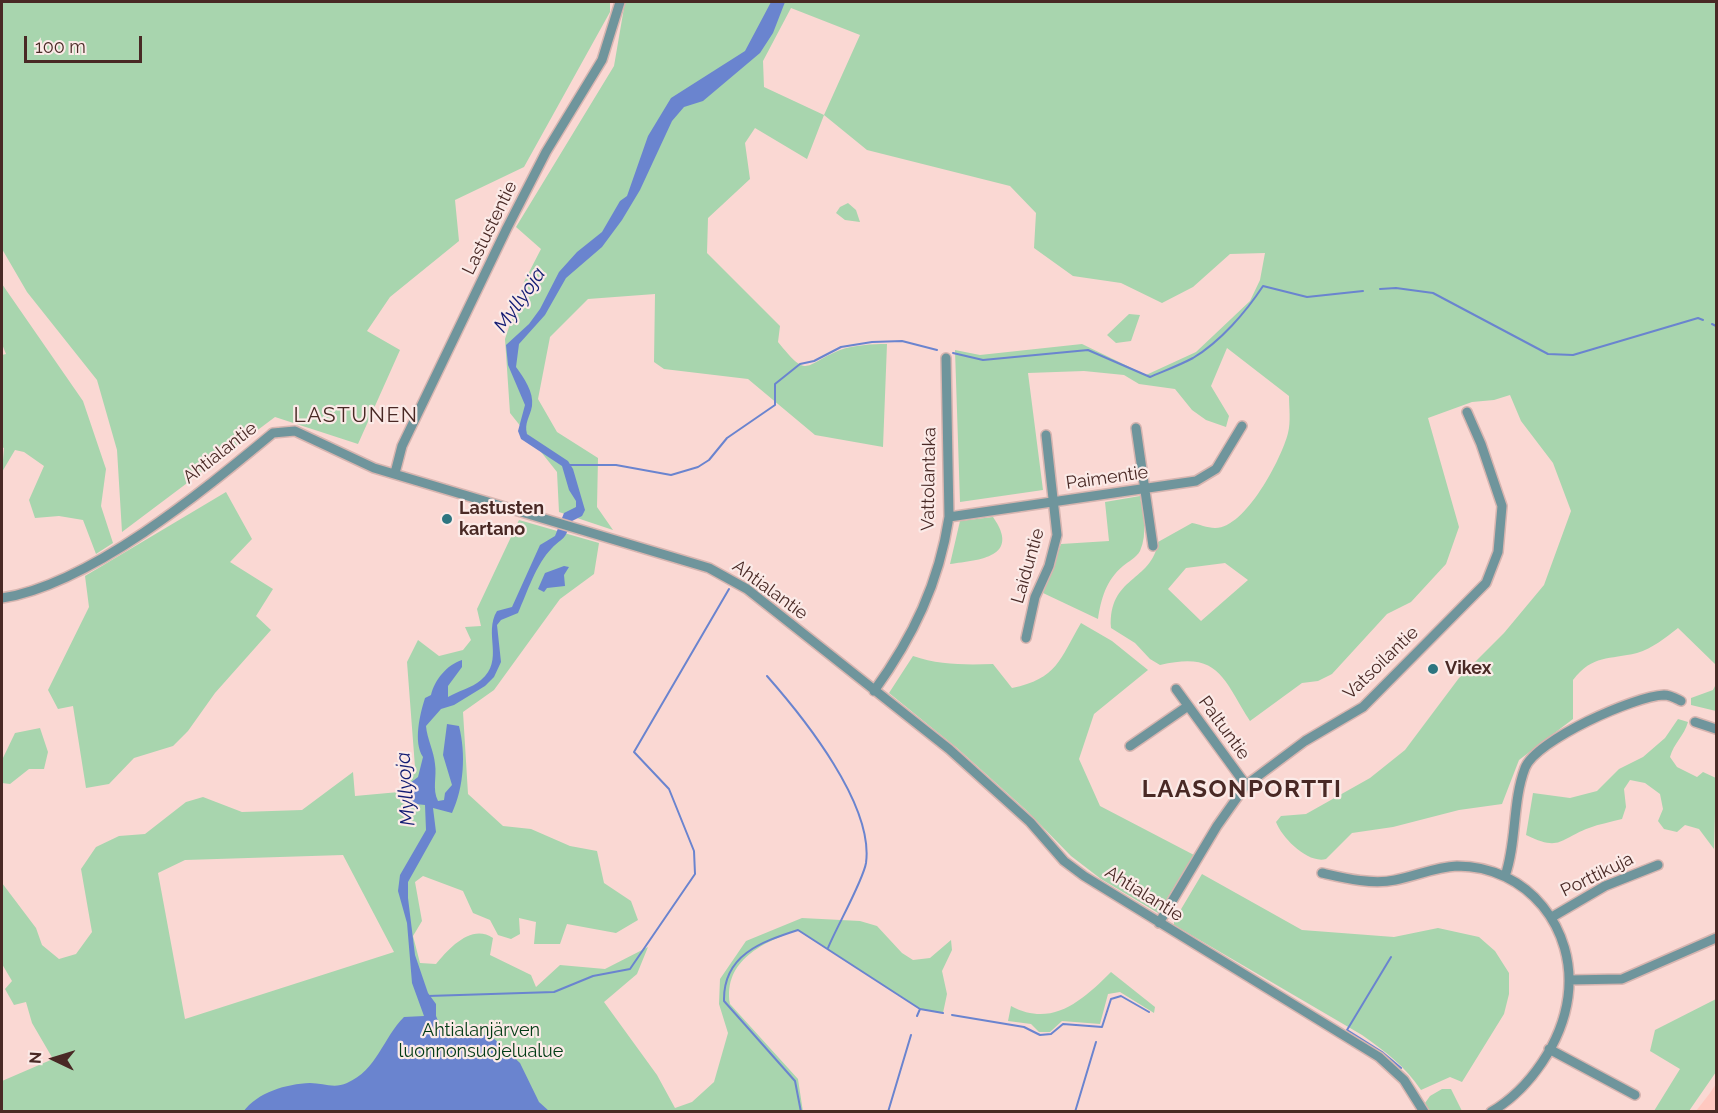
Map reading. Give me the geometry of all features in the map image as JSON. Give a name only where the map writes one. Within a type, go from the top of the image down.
[{"type":"street","name":"Lastustentie","points":[[395,473],[402,446],[507,228],[546,152],[602,60],[620,2]]},
{"type":"street","name":"Vattolantaka","points":[[874,691],[901,654],[928,599],[943,548],[949,517],[946,358]]},
{"type":"street","name":"Vatsoilantie","points":[[1159,923],[1217,825],[1246,785],[1305,741],[1368,703],[1486,583],[1498,552],[1502,506],[1481,444],[1467,412]]},
{"type":"street","name":"Paimentie","points":[[949,517],[1197,482],[1210,475],[1224,458],[1242,426]]},
{"type":"street","points":[[1136,428],[1153,546]]},
{"type":"street","name":"Ahtialantie","points":[[2,598],[30,591],[57,580],[131,541],[214,482],[273,433],[295,431],[361,463],[659,552],[728,576],[949,749],[1030,822],[1064,861],[1159,923],[1379,1057],[1404,1080],[1424,1112]]},
{"type":"street","name":"Laiduntie","points":[[1026,638],[1037,592],[1053,552],[1057,535],[1046,435]]},
{"type":"street","name":"Paltuntie","points":[[1176,689],[1246,785]]},
{"type":"street","points":[[1505,876],[1523,776],[1531,761],[1565,734],[1611,710],[1664,695],[1681,701]]},
{"type":"street","points":[[1130,746],[1188,706]]},
{"type":"street","points":[[1695,722],[1716,729]]},
{"type":"street","name":"Porttikuja","points":[[1552,917],[1605,886],[1658,865]]},
{"type":"street","points":[[1323,873],[1341,878],[1384,881],[1437,868],[1463,867],[1505,876],[1534,897],[1552,917],[1566,948],[1569,980],[1563,1018],[1549,1049],[1521,1089],[1491,1112]]},
{"type":"street","points":[[1569,980],[1622,979],[1716,938]]},
{"type":"street","points":[[1549,1049],[1635,1095]]},
{"type":"shaded area","points":[[1716,1084],[1716,1111],[1696,1111],[1710,1093]]},
{"type":"green space","points":[[2,2],[610,2],[610,12],[524,167],[455,200],[459,241],[390,297],[367,331],[400,350],[358,444],[275,417],[122,532],[117,450],[97,380],[27,292],[2,249]]},
{"type":"green space","points":[[625,2],[1716,2],[1716,665],[1678,628],[1643,651],[1595,662],[1573,680],[1573,719],[1519,760],[1502,804],[1459,810],[1393,827],[1352,833],[1326,859],[1319,860],[1304,854],[1279,828],[1276,822],[1281,816],[1306,814],[1370,778],[1405,750],[1459,678],[1504,633],[1544,585],[1571,511],[1553,463],[1521,421],[1510,395],[1494,400],[1472,402],[1428,418],[1459,527],[1446,564],[1411,602],[1387,614],[1332,674],[1318,681],[1302,683],[1250,721],[1217,671],[1195,662],[1160,665],[1150,659],[1135,643],[1111,628],[1112,611],[1116,598],[1123,588],[1148,565],[1158,542],[1192,523],[1212,528],[1227,525],[1250,505],[1278,459],[1288,433],[1289,396],[1227,348],[1211,386],[1229,416],[1226,427],[1206,420],[1192,410],[1175,389],[1139,384],[1124,375],[1084,371],[1028,373],[1043,490],[960,502],[955,350],[980,355],[1082,344],[1146,375],[1196,352],[1250,301],[1260,280],[1265,253],[1230,254],[1193,287],[1162,303],[1121,283],[1073,276],[1034,248],[1036,213],[1010,186],[867,150],[824,115],[807,159],[755,128],[745,143],[750,179],[708,218],[707,253],[780,326],[778,342],[801,365],[807,366],[845,348],[887,344],[883,447],[815,435],[748,379],[664,369],[654,362],[655,294],[588,299],[550,337],[538,399],[557,432],[598,458],[597,507],[613,530],[559,512],[557,472],[510,413],[505,339],[524,282],[541,249],[516,227],[614,66]],"holes":[[[791,8],[860,35],[824,115],[764,87],[763,61]],[[1225,563],[1248,580],[1201,621],[1168,589],[1186,568]]]},
{"type":"green space","points":[[848,203],[856,210],[860,222],[845,220],[836,213],[840,207]]},
{"type":"green space","points":[[2,284],[83,401],[106,469],[101,506],[113,543],[96,554],[83,520],[59,516],[35,518],[29,500],[44,466],[24,452],[15,450],[2,472],[4,448],[2,447],[2,355],[6,354],[2,344]]},
{"type":"green space","points":[[1129,314],[1140,315],[1131,341],[1116,343],[1107,335]]},
{"type":"green space","points":[[226,492],[252,539],[230,562],[273,589],[256,616],[271,630],[215,693],[188,731],[173,746],[134,758],[109,784],[86,788],[73,706],[58,709],[48,690],[89,607],[85,576]]},
{"type":"green space","points":[[1140,496],[1144,537],[1140,551],[1112,577],[1103,597],[1098,619],[1043,593],[1061,544],[1109,541],[1105,502]]},
{"type":"green space","points":[[993,517],[1000,530],[1002,541],[1000,548],[984,558],[950,564],[960,521]]},
{"type":"green space","name":"Ahtialanjärven luonnonsuojelualue","points":[[519,520],[599,543],[594,574],[560,599],[494,690],[463,712],[468,794],[503,826],[531,829],[570,846],[597,851],[604,883],[631,901],[638,920],[616,933],[567,924],[560,944],[534,944],[536,922],[519,918],[520,934],[511,939],[498,935],[490,920],[473,913],[463,891],[423,876],[415,882],[422,921],[413,936],[420,963],[436,964],[462,939],[477,933],[485,934],[493,938],[490,955],[531,975],[536,987],[560,965],[605,969],[648,947],[637,974],[604,1002],[657,1075],[675,1108],[692,1102],[714,1082],[728,1033],[719,1004],[720,979],[746,941],[802,918],[860,921],[877,926],[902,953],[913,960],[930,958],[951,940],[952,950],[942,971],[947,994],[943,1013],[920,1009],[798,930],[772,940],[739,964],[730,989],[730,1004],[798,1079],[803,1112],[2,1111],[2,1081],[53,1059],[32,1023],[26,1002],[14,1005],[5,989],[12,981],[2,964],[2,883],[36,928],[42,945],[59,959],[76,954],[92,932],[81,869],[96,847],[119,836],[145,834],[186,802],[203,797],[242,812],[302,810],[353,772],[355,796],[399,792],[415,767],[407,662],[418,640],[439,656],[463,650],[471,640],[465,627],[481,626],[477,609]],"holes":[[[343,855],[394,952],[185,1019],[158,873],[185,860]]]},
{"type":"green space","points":[[1081,623],[1112,641],[1148,670],[1094,714],[1079,759],[1100,806],[1194,855],[1158,913],[1101,879],[1071,856],[1026,810],[957,748],[889,693],[913,656],[943,663],[993,664],[1012,688],[1027,684],[1039,679],[1056,666]]},
{"type":"green space","points":[[1716,684],[1716,711],[1691,705],[1691,698],[1713,690]]},
{"type":"green space","points":[[1678,719],[1688,722],[1670,757],[1677,767],[1697,777],[1703,772],[1716,778],[1714,849],[1699,829],[1685,825],[1677,832],[1664,829],[1658,821],[1663,809],[1660,794],[1645,783],[1630,780],[1624,789],[1626,807],[1622,819],[1593,827],[1553,843],[1546,843],[1526,835],[1533,793],[1570,798],[1597,791],[1619,769],[1643,757],[1665,738]]},
{"type":"green space","points":[[40,728],[48,752],[44,769],[29,769],[10,784],[2,783],[2,760],[15,733]]},
{"type":"green space","points":[[1202,874],[1302,930],[1394,937],[1438,928],[1479,937],[1495,951],[1509,973],[1509,994],[1504,1014],[1462,1082],[1450,1077],[1421,1090],[1394,1060],[1362,1035],[1174,925],[1174,921]]},
{"type":"green space","points":[[1111,972],[1155,1007],[1154,1013],[1120,992],[1108,994],[1100,1024],[1062,1021],[1050,1032],[1039,1032],[1031,1024],[1008,1021],[1011,1006],[1040,1014],[1053,1013],[1066,1008],[1089,993]]},
{"type":"green space","points":[[1716,999],[1716,1072],[1689,1111],[1654,1111],[1680,1069],[1650,1051],[1655,1030]]},
{"type":"green space","points":[[1442,1089],[1451,1089],[1462,1111],[1429,1111],[1425,1103],[1430,1096]]},
{"type":"water","name":"Myllyoja","points":[[771,2],[785,2],[773,33],[760,53],[703,101],[684,107],[672,121],[640,190],[622,220],[602,247],[566,278],[545,315],[519,344],[516,367],[528,385],[532,401],[527,434],[568,461],[573,469],[585,510],[582,516],[570,522],[565,535],[541,562],[518,613],[501,620],[497,625],[501,662],[494,677],[485,686],[454,705],[441,709],[426,726],[434,759],[435,792],[438,801],[444,800],[445,793],[452,785],[443,755],[447,724],[459,726],[463,748],[463,770],[452,813],[433,808],[436,832],[408,882],[415,955],[428,993],[436,1004],[436,1016],[441,1028],[455,1028],[467,1035],[490,1035],[520,1063],[539,1102],[549,1111],[243,1112],[256,1099],[282,1087],[310,1083],[333,1086],[347,1083],[366,1070],[373,1062],[404,1017],[424,1016],[412,983],[407,923],[398,891],[400,875],[426,830],[425,805],[416,804],[402,795],[406,786],[418,777],[423,757],[418,744],[418,736],[425,698],[431,695],[442,673],[451,665],[462,660],[462,667],[448,686],[448,697],[477,683],[488,672],[492,664],[492,629],[497,611],[512,607],[540,545],[555,536],[564,513],[576,507],[576,501],[569,490],[562,466],[521,439],[518,431],[525,405],[508,365],[506,345],[529,324],[540,309],[559,272],[577,252],[602,232],[620,201],[627,196],[648,136],[671,98],[745,51]]},
{"type":"water","points":[[564,566],[569,567],[564,575],[565,586],[547,588],[544,592],[538,589],[545,573]]},
{"type":"waterway","points":[[953,353],[983,360],[1088,350],[1150,377],[1193,358],[1213,344],[1249,306],[1263,286],[1307,297],[1363,291]]},
{"type":"waterway","points":[[1380,289],[1396,288],[1433,293],[1548,354],[1573,355],[1698,318],[1703,320]]},
{"type":"waterway","points":[[1712,324],[1716,326]]},
{"type":"waterway","points":[[567,465],[616,465],[671,475],[698,467],[709,460],[727,438],[775,405],[775,384],[800,364],[814,361],[841,347],[872,342],[902,341],[937,350]]},
{"type":"waterway","points":[[428,996],[554,992],[593,976],[630,969],[695,874],[694,851],[669,789],[634,752],[729,589]]},
{"type":"waterway","points":[[767,676],[817,738],[833,764],[848,789],[866,840],[864,871],[828,948]]},
{"type":"waterway","points":[[801,1112],[795,1081],[724,1001],[725,985],[730,972],[737,961],[747,953],[771,940],[798,930],[920,1009],[943,1013]]},
{"type":"waterway","points":[[1391,957],[1347,1030],[1382,1052],[1401,1068]]},
{"type":"waterway","points":[[952,1015],[1024,1027],[1040,1035],[1051,1034],[1063,1024],[1102,1027],[1111,999],[1121,996],[1149,1012]]},
{"type":"waterway","points":[[917,1016],[920,1009]]},
{"type":"waterway","points":[[888,1112],[911,1035]]},
{"type":"waterway","points":[[1075,1112],[1096,1042]]},
{"type":"place","name":"Lastusten kartano","points":[[447,519]]},
{"type":"place","name":"Vikex","points":[[1433,669]]},
{"type":"district","name":"LASTUNEN","points":[[356,416]]},
{"type":"district","name":"LAASONPORTTI","points":[[1242,790]]}]
